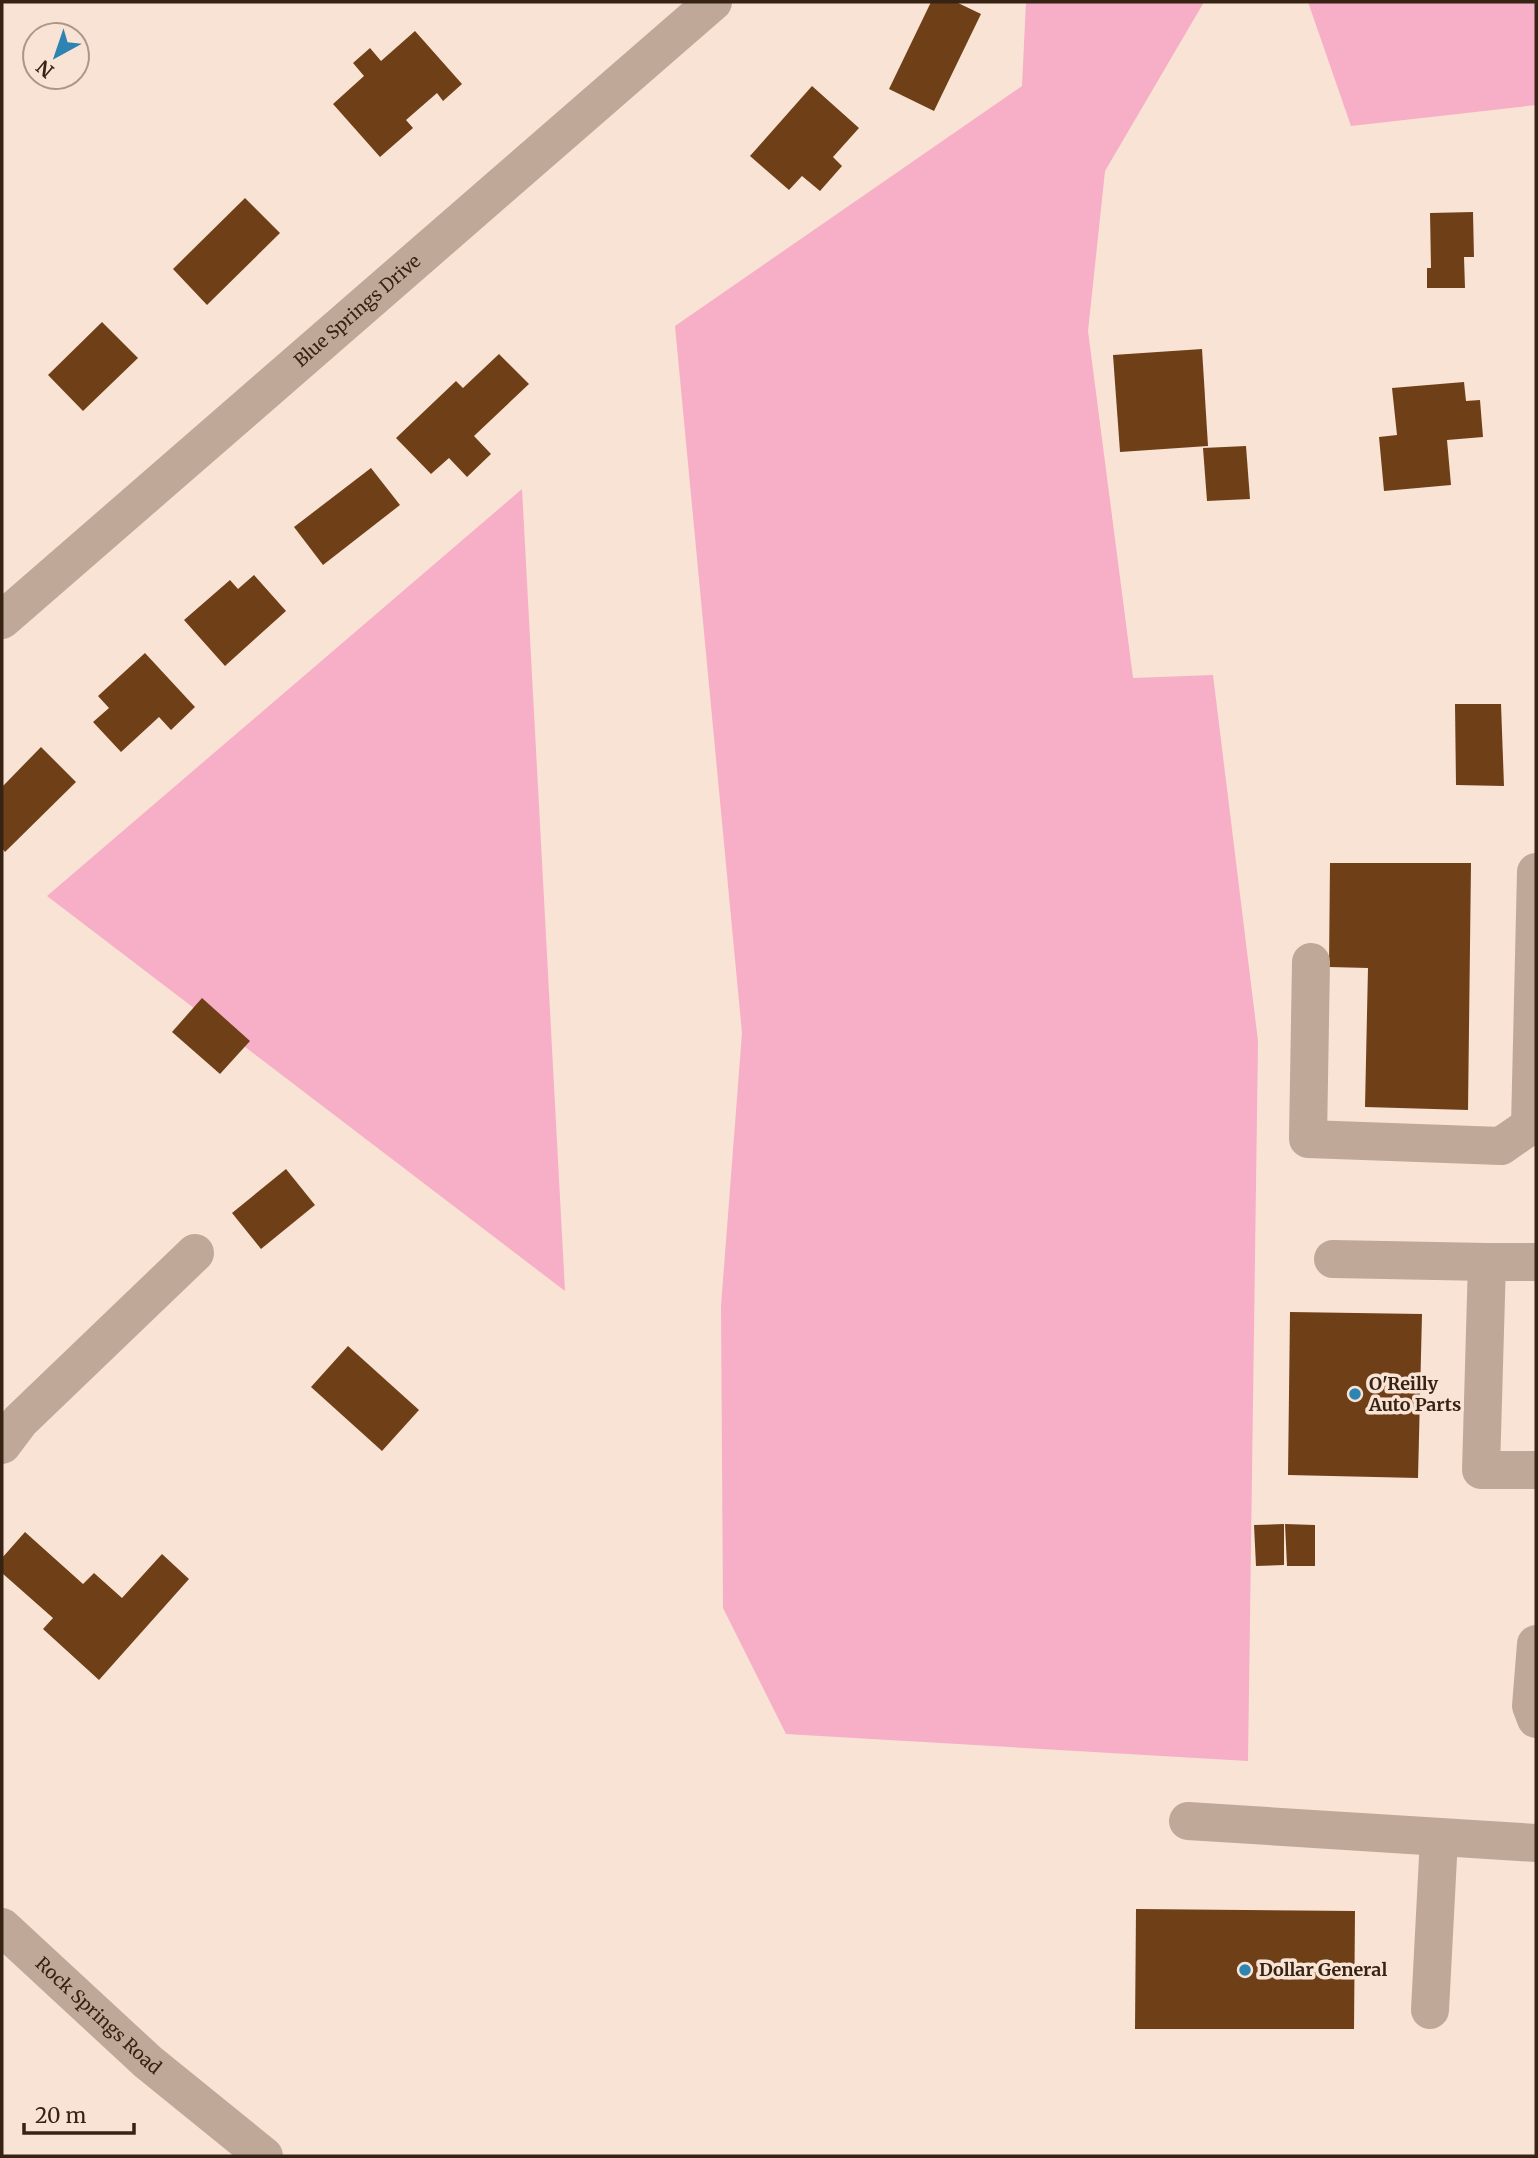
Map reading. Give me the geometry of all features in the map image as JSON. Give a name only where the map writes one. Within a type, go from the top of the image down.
[{"type":"street","name":"Blue Springs Drive","points":[[2,620],[713,2]]},
{"type":"street","points":[[1311,962],[1308,1139],[1501,1146],[1533,1126],[1536,872]]},
{"type":"street","points":[[2,1445],[20,1421],[195,1253]]},
{"type":"street","points":[[1333,1259],[1536,1262]]},
{"type":"street","points":[[1487,1262],[1481,1470],[1536,1470]]},
{"type":"street","points":[[1536,1644],[1531,1706],[1536,1719]]},
{"type":"street","points":[[1188,1821],[1536,1843]]},
{"type":"street","points":[[1430,2010],[1439,1838]]},
{"type":"street","name":"Rock Springs Road","points":[[2,1927],[148,2062],[264,2156]]},
{"type":"shaded area","points":[[1026,2],[1204,2],[1105,171],[1088,331],[1133,678],[1213,675],[1258,1041],[1248,1761],[786,1734],[723,1608],[721,1306],[742,1033],[675,326],[1022,86]]},
{"type":"shaded area","points":[[1308,2],[1536,2],[1536,105],[1351,126]]},
{"type":"shaded area","points":[[522,489],[565,1291],[47,896]]},
{"type":"building","points":[[931,2],[956,2],[981,14],[934,111],[889,89]]},
{"type":"building","points":[[415,31],[462,84],[443,101],[437,93],[406,120],[413,128],[380,157],[333,104],[364,76],[353,63],[370,48],[381,61]]},
{"type":"building","points":[[812,86],[859,128],[833,157],[842,166],[820,191],[802,176],[789,190],[750,156]]},
{"type":"building","points":[[245,198],[280,233],[207,305],[173,269]]},
{"type":"building","points":[[1473,212],[1474,257],[1464,257],[1465,288],[1427,288],[1427,268],[1431,268],[1430,213]]},
{"type":"building","points":[[102,322],[138,358],[83,411],[48,375]]},
{"type":"building","points":[[1202,349],[1208,446],[1120,452],[1113,355]]},
{"type":"building","points":[[499,354],[529,384],[474,436],[491,454],[467,477],[449,458],[431,474],[396,438],[456,381],[463,388]]},
{"type":"building","points":[[1464,382],[1466,401],[1480,400],[1483,437],[1447,440],[1451,485],[1384,491],[1379,437],[1397,435],[1392,388]]},
{"type":"building","points":[[1246,446],[1250,499],[1207,501],[1203,448]]},
{"type":"building","points":[[371,468],[400,505],[323,565],[294,527]]},
{"type":"building","points":[[254,575],[286,611],[225,666],[184,620],[230,580],[238,589]]},
{"type":"building","points":[[145,653],[195,707],[171,730],[159,717],[121,752],[93,722],[109,708],[98,696]]},
{"type":"building","points":[[1455,704],[1501,704],[1504,786],[1456,785]]},
{"type":"building","points":[[41,747],[76,782],[5,852],[2,848],[2,787]]},
{"type":"building","points":[[1330,863],[1471,863],[1468,1110],[1365,1107],[1368,968],[1329,967]]},
{"type":"building","points":[[202,998],[250,1041],[220,1074],[172,1032]]},
{"type":"building","points":[[286,1169],[315,1205],[261,1249],[232,1213]]},
{"type":"building","name":"O'Reilly Auto Parts","points":[[1290,1312],[1422,1314],[1418,1478],[1288,1475]]},
{"type":"building","points":[[348,1346],[419,1410],[382,1451],[311,1387]]},
{"type":"building","points":[[1284,1524],[1284,1565],[1256,1566],[1254,1525]]},
{"type":"building","points":[[1285,1524],[1315,1525],[1315,1566],[1287,1566]]},
{"type":"building","points":[[25,1532],[83,1584],[94,1573],[122,1598],[162,1554],[189,1579],[99,1680],[43,1629],[53,1618],[2,1573],[2,1558]]},
{"type":"building","name":"Dollar General","points":[[1136,1909],[1355,1911],[1354,2029],[1135,2029]]},
{"type":"place","name":"O'Reilly Auto Parts","points":[[1355,1394]]},
{"type":"place","name":"Dollar General","points":[[1245,1970]]}]
